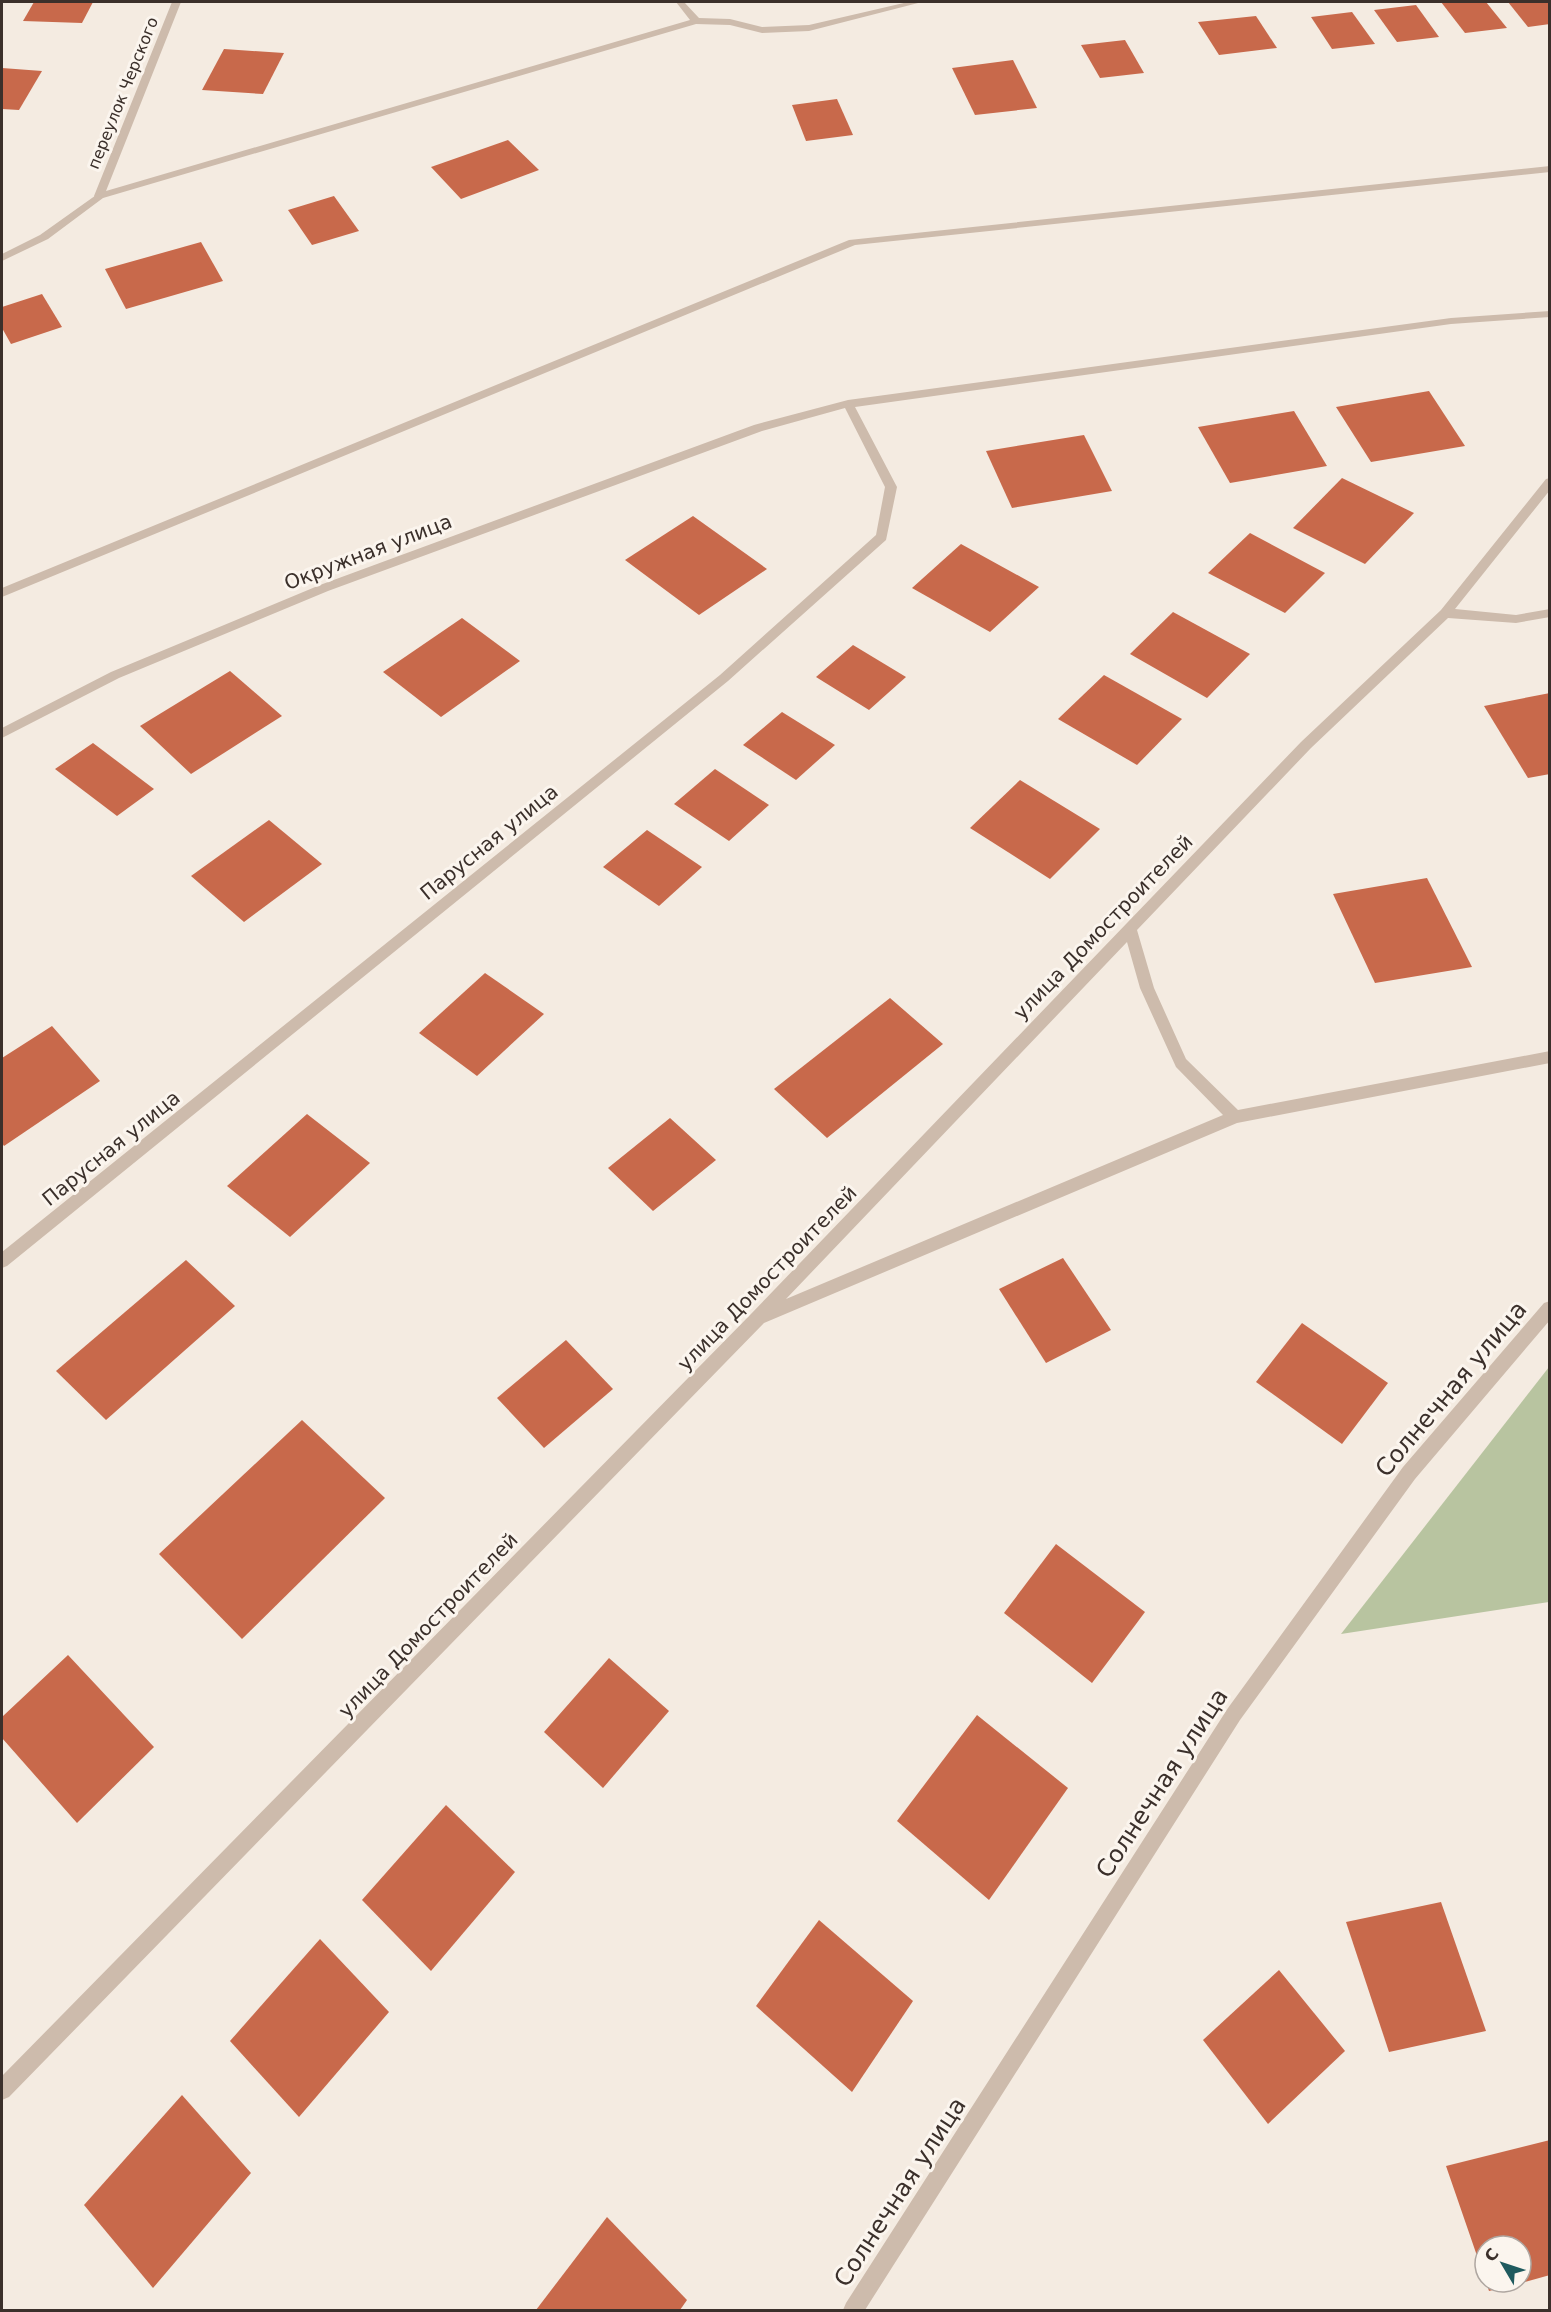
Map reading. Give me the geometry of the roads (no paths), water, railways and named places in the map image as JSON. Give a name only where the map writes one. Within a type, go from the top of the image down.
[{"type":"street","name":"переулок Черского","points":[[99,196],[176,2]]},
{"type":"street","points":[[680,2],[696,21]]},
{"type":"street","points":[[2,258],[44,237],[99,196],[696,21],[730,22],[762,30],[809,28],[917,2]]},
{"type":"street","points":[[2,593],[853,242],[1550,169]]},
{"type":"street","name":"Окружная улица","points":[[2,733],[115,675],[324,588],[758,428],[848,404],[1439,323],[1550,314]]},
{"type":"street","name":"Парусная улица","points":[[2,1261],[724,678],[882,537],[891,487],[848,404]]},
{"type":"street","name":"улица Домостроителей","points":[[2,2090],[756,1320],[1306,745],[1445,613],[1550,482]]},
{"type":"street","points":[[1445,613],[1516,619],[1550,614]]},
{"type":"street","points":[[1130,929],[1147,988],[1180,1063],[1235,1117]]},
{"type":"street","points":[[756,1320],[1235,1117],[1550,1057]]},
{"type":"street","name":"Солнечная улица","points":[[853,2310],[1234,1714],[1409,1473],[1550,1308]]}]
